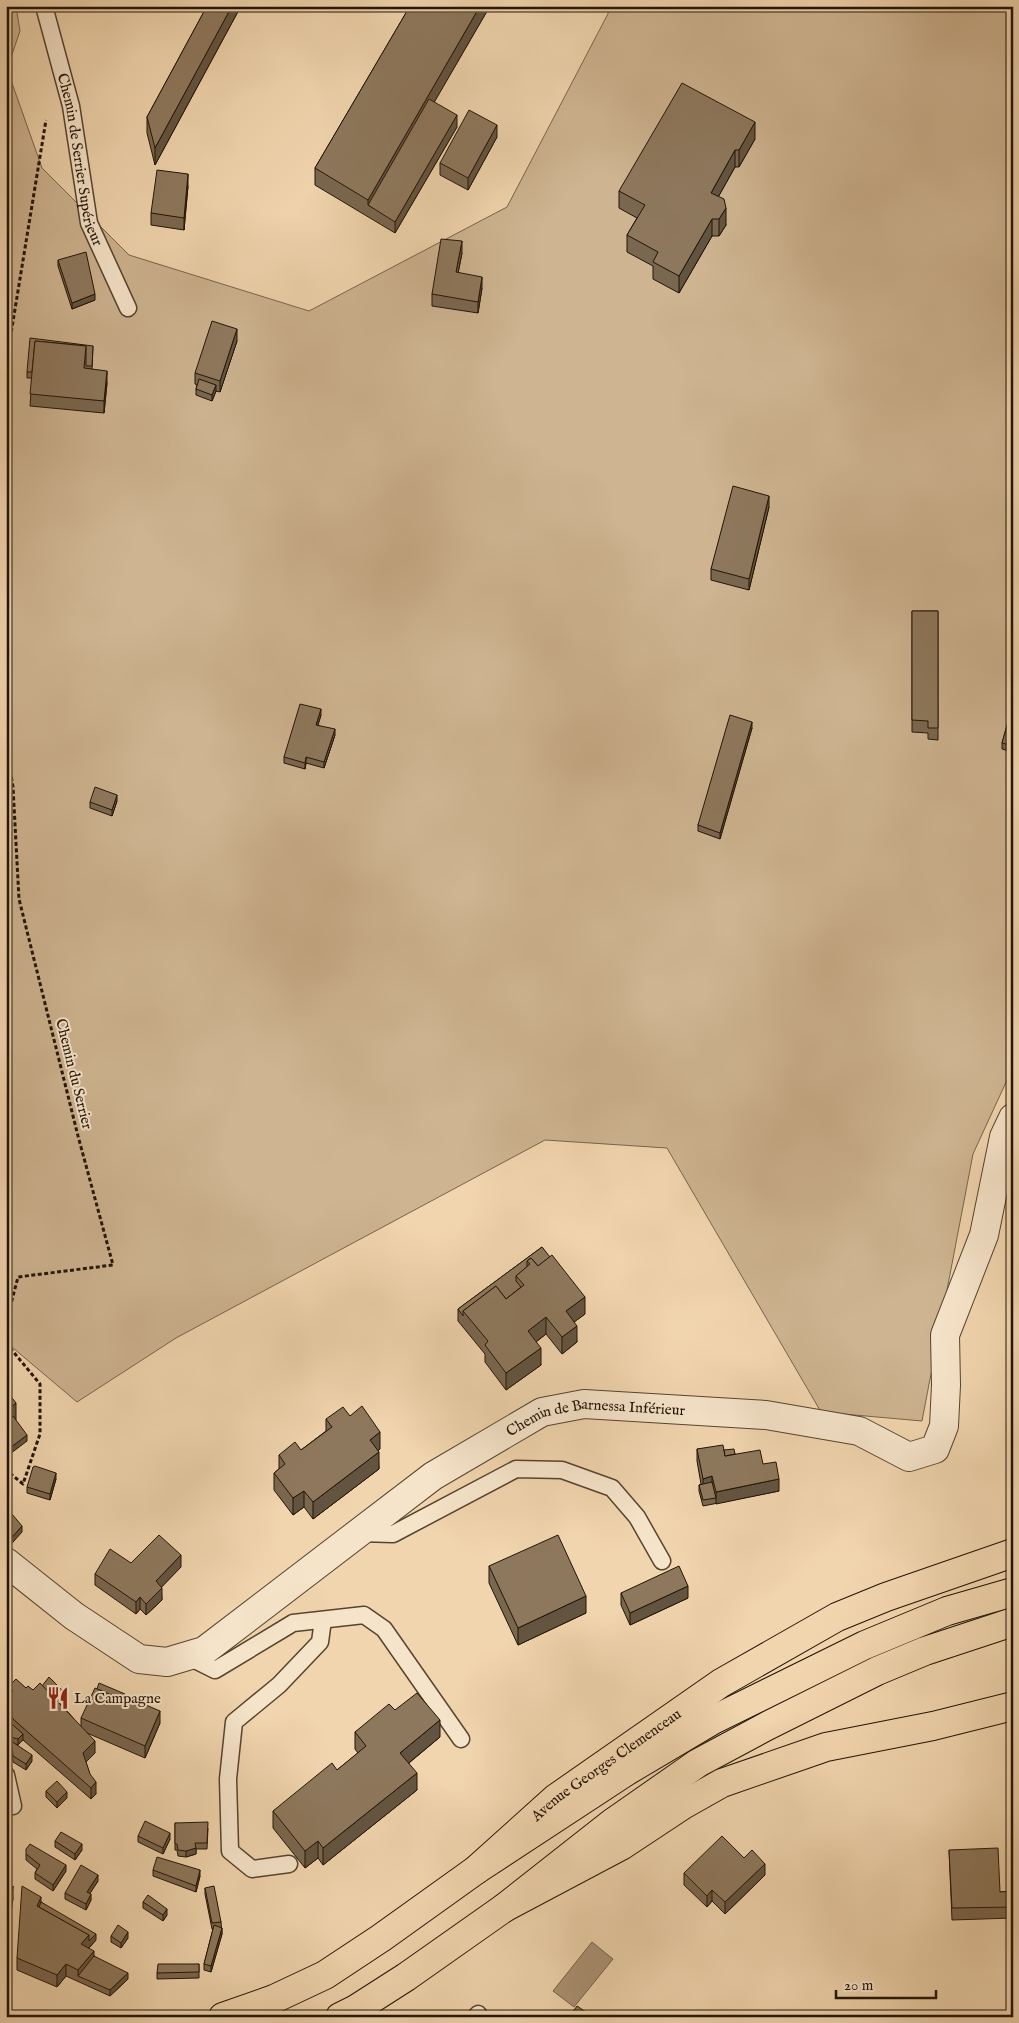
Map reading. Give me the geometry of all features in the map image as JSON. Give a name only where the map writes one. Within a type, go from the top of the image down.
[{"type":"main road","name":"Avenue Georges Clemenceau","points":[[223,2017],[274,1999],[325,1975],[381,1938],[476,1870],[556,1798],[665,1720],[721,1683],[838,1617],[886,1597],[1013,1553]]},
{"type":"main road","points":[[476,1870],[628,1771],[713,1720],[865,1645],[947,1611],[1013,1592]]},
{"type":"main road","points":[[340,2017],[406,1977],[504,1908],[612,1823],[698,1763],[877,1671],[925,1651],[1013,1622]]},
{"type":"main road","points":[[504,1908],[621,1846],[683,1805],[722,1783],[826,1747],[933,1726],[1013,1706]]},
{"type":"street","name":"Chemin de Barnessa Inférieur","points":[[6,1562],[74,1616],[139,1659],[167,1662],[204,1651],[433,1476],[542,1412],[584,1404],[766,1415],[859,1431],[909,1457],[935,1449],[944,1426],[946,1385],[945,1335],[984,1235],[1004,1136],[1013,1118]]},
{"type":"lane","name":"Chemin de Serrier Supérieur","points":[[44,6],[71,106],[89,223],[128,308]]},
{"type":"lane","points":[[358,1533],[392,1534],[516,1469],[562,1470],[612,1488],[637,1517],[662,1561]]},
{"type":"lane","points":[[187,1656],[215,1670],[293,1623],[364,1615],[384,1629],[461,1739]]},
{"type":"lane","points":[[289,1864],[252,1869],[230,1851],[228,1779],[234,1722],[279,1686],[320,1642],[324,1620]]},
{"type":"lane","points":[[6,1775],[13,1806]]},
{"type":"path","points":[[6,364],[47,110]]},
{"type":"path","name":"Chemin du Serrier","points":[[6,745],[13,787],[19,898],[78,1136],[113,1265],[18,1277],[6,1323]]},
{"type":"path","points":[[6,1343],[40,1384],[40,1434],[23,1484],[6,1470]]},
{"type":"shaded area","points":[[6,6],[16,6],[20,31],[7,69],[42,168],[129,255],[309,311],[507,207],[612,6],[1013,6],[1013,1067],[973,1154],[922,1421],[821,1412],[667,1148],[545,1140],[176,1338],[77,1402],[6,1342]]},
{"type":"shaded area","points":[[592,1942],[613,1959],[574,2007],[553,1991]]},
{"type":"building","points":[[207,6],[232,6],[155,148],[147,117]]},
{"type":"building","points":[[410,6],[480,6],[368,200],[315,168]]},
{"type":"building","points":[[682,83],[755,122],[739,150],[735,150],[711,193],[724,199],[726,208],[719,219],[712,219],[679,276],[653,262],[658,252],[627,235],[645,205],[619,191]]},
{"type":"building","points":[[429,99],[457,115],[395,222],[368,205]]},
{"type":"building","points":[[469,110],[497,125],[468,178],[440,163]]},
{"type":"building","points":[[157,170],[188,174],[184,218],[151,213]]},
{"type":"building","points":[[441,239],[462,241],[456,272],[482,277],[478,302],[432,294]]},
{"type":"building","points":[[86,252],[95,294],[72,303],[58,260]]},
{"type":"building","points":[[212,321],[237,329],[220,381],[195,373]]},
{"type":"building","points":[[30,338],[93,346],[92,366],[86,366],[86,346],[35,341],[32,372],[27,372]]},
{"type":"building","points":[[35,341],[86,346],[84,368],[107,371],[104,401],[30,394]]},
{"type":"building","points":[[199,379],[216,385],[212,395],[196,389]]},
{"type":"building","points":[[733,486],[769,496],[749,579],[711,569]]},
{"type":"building","points":[[912,611],[938,611],[938,728],[928,728],[928,721],[912,720]]},
{"type":"building","points":[[300,704],[321,709],[316,725],[335,729],[324,762],[306,757],[305,763],[284,757]]},
{"type":"building","points":[[1013,704],[1013,746],[1002,743]]},
{"type":"building","points":[[730,715],[752,722],[720,833],[698,825]]},
{"type":"building","points":[[95,787],[117,795],[112,810],[90,802]]},
{"type":"building","points":[[542,1247],[550,1257],[538,1266],[531,1258],[527,1261],[527,1267],[516,1276],[516,1281],[521,1287],[506,1299],[496,1286],[463,1311],[463,1316],[458,1309]]},
{"type":"building","points":[[552,1255],[585,1297],[566,1311],[577,1326],[562,1337],[546,1317],[528,1331],[541,1348],[506,1373],[485,1345],[488,1341],[463,1311],[496,1286],[506,1299],[524,1285],[516,1276],[530,1264],[527,1261],[531,1258],[538,1266]]},
{"type":"building","points":[[6,1390],[16,1403],[6,1411]]},
{"type":"building","points":[[362,1406],[380,1432],[370,1440],[379,1452],[313,1502],[304,1491],[293,1498],[274,1473],[285,1464],[279,1455],[295,1442],[301,1450],[332,1427],[326,1419],[343,1407],[350,1416]]},
{"type":"building","points":[[13,1416],[27,1435],[6,1451],[6,1422]]},
{"type":"building","points":[[723,1445],[725,1456],[760,1450],[763,1464],[776,1462],[779,1479],[716,1492],[712,1476],[703,1479],[697,1449]]},
{"type":"building","points":[[734,1449],[735,1454],[725,1456],[724,1450]]},
{"type":"building","points":[[33,1467],[56,1473],[50,1494],[27,1487]]},
{"type":"building","points":[[712,1482],[716,1498],[703,1500],[699,1485]]},
{"type":"building","points":[[6,1507],[22,1526],[6,1544]]},
{"type":"building","points":[[159,1535],[181,1555],[156,1581],[162,1588],[146,1604],[140,1597],[136,1602],[95,1574],[110,1549],[131,1563]]},
{"type":"building","points":[[558,1535],[586,1596],[518,1628],[489,1566]]},
{"type":"building","points":[[679,1566],[688,1586],[630,1613],[621,1593]]},
{"type":"building","points":[[49,1677],[67,1695],[67,1711],[42,1686]]},
{"type":"building","points":[[16,1679],[26,1688],[28,1686],[33,1690],[40,1683],[95,1741],[83,1753],[90,1774],[96,1782],[91,1788],[13,1719],[6,1703],[6,1698],[13,1691],[8,1687]]},
{"type":"building","points":[[99,1683],[125,1694],[124,1696],[120,1694],[118,1698],[97,1689]]},
{"type":"building","points":[[95,1688],[118,1698],[120,1694],[160,1711],[145,1746],[81,1718]]},
{"type":"building","points":[[417,1693],[440,1720],[400,1753],[417,1773],[323,1848],[318,1841],[305,1851],[273,1811],[332,1763],[337,1770],[366,1746],[355,1732],[389,1704],[395,1710]]},
{"type":"building","points":[[13,1725],[23,1734],[18,1739],[10,1737],[9,1727]]},
{"type":"building","points":[[11,1741],[32,1755],[26,1764],[13,1756]]},
{"type":"building","points":[[57,1781],[67,1792],[57,1802],[46,1791]]},
{"type":"building","points":[[145,1821],[170,1833],[163,1848],[138,1836]]},
{"type":"building","points":[[208,1822],[207,1843],[195,1843],[196,1848],[186,1851],[178,1850],[177,1844],[175,1844],[175,1823]]},
{"type":"building","points":[[61,1832],[82,1844],[75,1854],[55,1841]]},
{"type":"building","points":[[722,1836],[744,1858],[752,1850],[765,1864],[725,1902],[712,1890],[707,1896],[684,1873]]},
{"type":"building","points":[[30,1844],[66,1865],[53,1885],[35,1873],[40,1865],[26,1854],[26,1849]]},
{"type":"building","points":[[998,1848],[1000,1892],[1013,1891],[1013,1907],[952,1908],[949,1850]]},
{"type":"building","points":[[157,1857],[200,1870],[196,1886],[153,1870]]},
{"type":"building","points":[[81,1865],[98,1875],[87,1892],[91,1894],[86,1904],[65,1893]]},
{"type":"building","points":[[6,1886],[13,1886],[11,1902],[6,1902]]},
{"type":"building","points":[[22,1886],[41,1897],[37,1906],[89,1935],[81,1944],[94,1951],[78,1970],[66,1964],[57,1975],[17,1958]]},
{"type":"building","points":[[214,1886],[221,1922],[212,1923],[205,1888]]},
{"type":"building","points":[[148,1895],[167,1909],[163,1915],[143,1902]]},
{"type":"building","points":[[41,1902],[96,1934],[89,1941],[89,1935],[39,1907]]},
{"type":"building","points":[[118,1925],[128,1932],[121,1943],[111,1936]]},
{"type":"building","points":[[214,1925],[222,1928],[211,1966],[204,1964]]},
{"type":"building","points":[[94,1956],[128,1973],[110,1990],[78,1976]]},
{"type":"building","points":[[158,1964],[199,1964],[199,1972],[157,1973]]},
{"type":"building","points":[[577,2006],[586,2012],[583,2017],[569,2017]]},
{"type":"place","name":"La Campagne","points":[[58,1698]]}]
